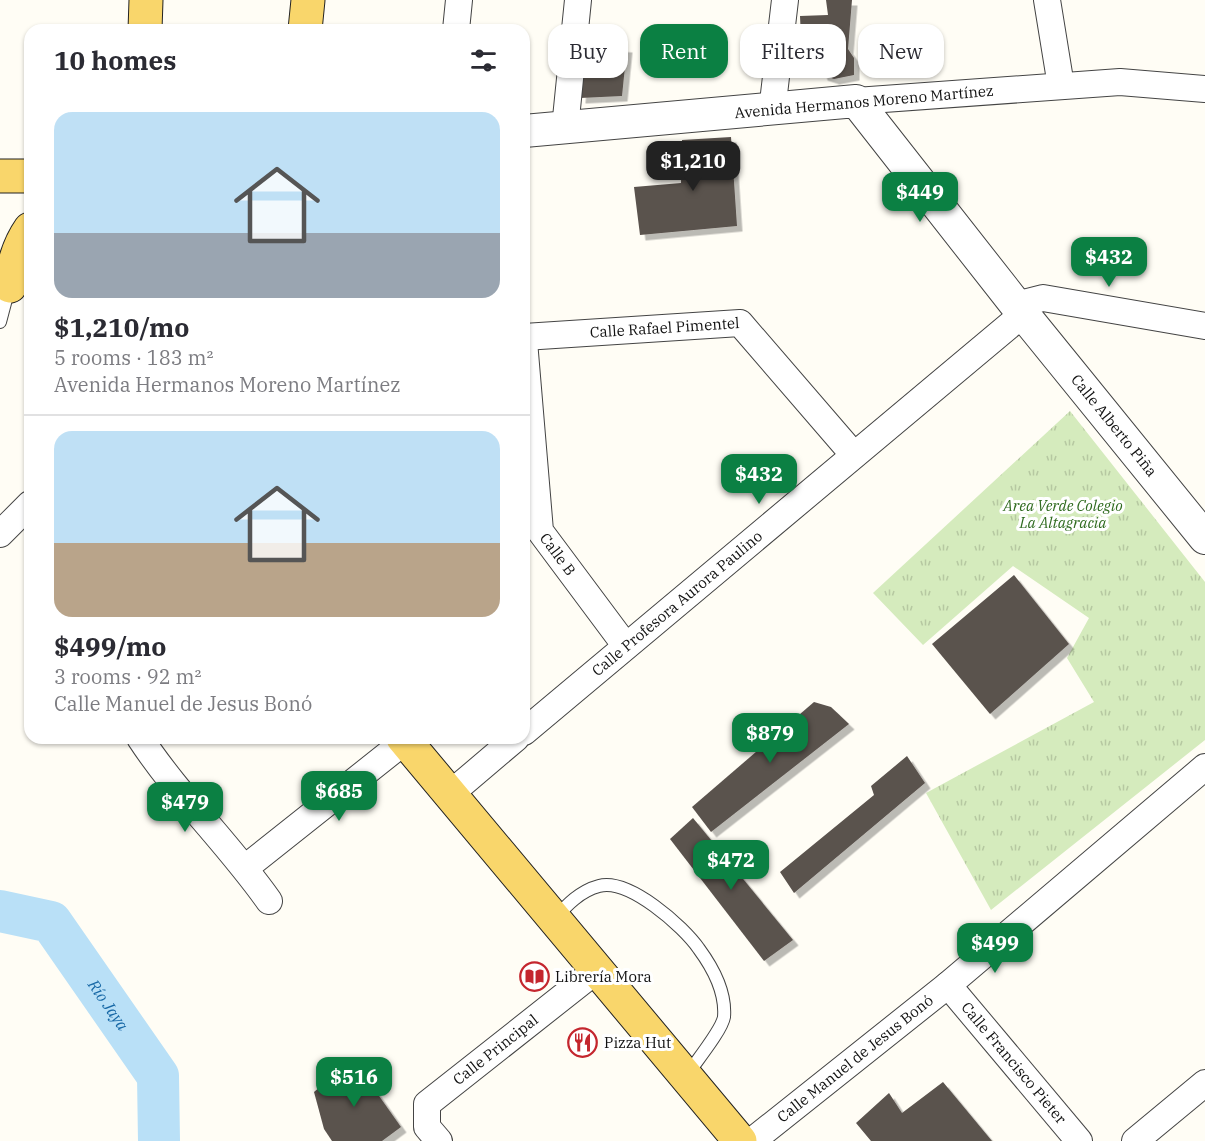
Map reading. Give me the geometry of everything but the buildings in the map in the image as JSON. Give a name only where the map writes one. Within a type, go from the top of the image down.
[{"type":"main road","points":[[145,24],[146,0]]},
{"type":"main road","points":[[306,24],[308,0]]},
{"type":"main road","points":[[0,176],[24,176]]},
{"type":"main road","points":[[14,278],[24,237]]},
{"type":"main road","points":[[407,744],[598,969],[686,1076],[733,1138]]},
{"type":"street","points":[[457,24],[459,0]]},
{"type":"street","points":[[565,128],[578,0]]},
{"type":"street","points":[[772,111],[784,0]]},
{"type":"street","points":[[1047,0],[1061,86]]},
{"type":"street","name":"Avenida Hermanos Moreno Martínez","points":[[530,131],[772,111],[856,101],[1120,82],[1205,89]]},
{"type":"street","name":"Calle Alberto Piña","points":[[856,101],[1020,309],[1205,537]]},
{"type":"street","name":"Calle Profesora Aurora Paulino","points":[[530,727],[853,454],[1020,309],[1043,298],[1205,326]]},
{"type":"street","name":"Calle Rafael Pimentel","points":[[530,339],[740,323],[853,454]]},
{"type":"street","name":"Calle B","points":[[530,411],[540,531],[625,645]]},
{"type":"street","points":[[0,534],[24,510]]},
{"type":"street","points":[[144,744],[194,811],[245,868],[269,901]]},
{"type":"street","points":[[245,868],[399,744]]},
{"type":"street","points":[[450,794],[509,744]]},
{"type":"street","name":"Calle Manuel de Jesus Bonó","points":[[733,1138],[948,985],[1205,767]]},
{"type":"street","name":"Calle Principal","points":[[439,1141],[427,1127],[427,1104],[598,969]]},
{"type":"street","name":"Calle Francisco Pieter","points":[[948,985],[1079,1141]]},
{"type":"street","points":[[1135,1141],[1205,1083]]},
{"type":"lane","points":[[0,322],[14,278]]},
{"type":"lane","points":[[555,918],[573,899],[586,892],[599,886],[618,885],[640,896],[698,947],[721,992],[724,1019],[686,1076]]},
{"type":"green space","name":"Area Verde Colegio La Altagracia","points":[[1070,411],[1205,582],[1205,740],[991,910],[926,793],[1094,702],[1067,658],[1089,618],[1013,566],[923,645],[873,593]]},
{"type":"waterway","name":"Río Jaya","points":[[0,911],[51,922],[158,1076],[159,1141]]},
{"type":"place","name":"Librería Mora","points":[[534,977]]},
{"type":"place","name":"Pizza Hut","points":[[583,1043]]}]
